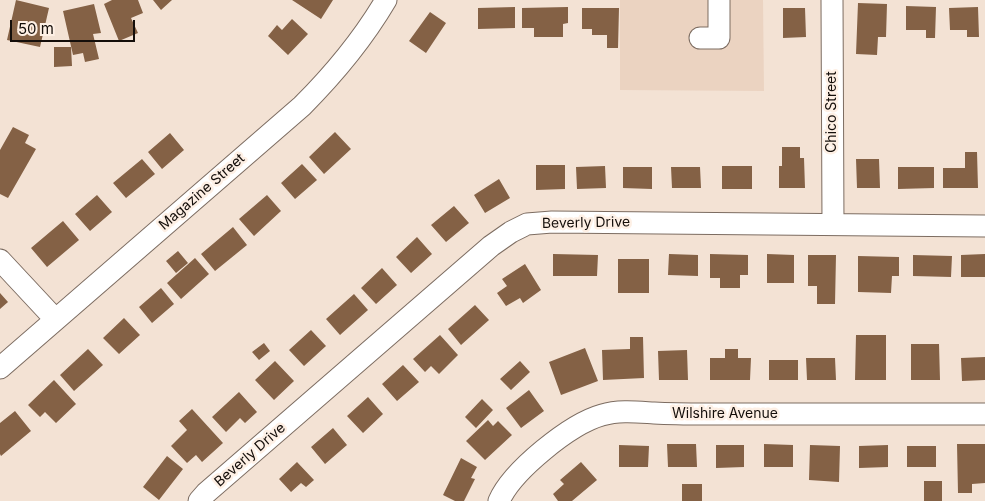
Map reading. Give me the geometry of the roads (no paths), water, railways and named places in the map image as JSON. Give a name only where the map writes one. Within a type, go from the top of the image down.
[{"type":"street","name":"Magazine Street","points":[[0,368],[302,106],[338,67],[386,0]]},
{"type":"street","points":[[700,38],[719,38],[719,0]]},
{"type":"street","name":"Chico Street","points":[[832,0],[833,224]]},
{"type":"street","name":"Beverly Drive","points":[[199,501],[492,246],[527,224],[552,222],[985,226]]},
{"type":"street","points":[[0,260],[55,319]]},
{"type":"street","name":"Wilshire Avenue","points":[[499,501],[504,489],[540,453],[562,435],[584,422],[602,415],[621,412],[678,414],[985,414]]}]
